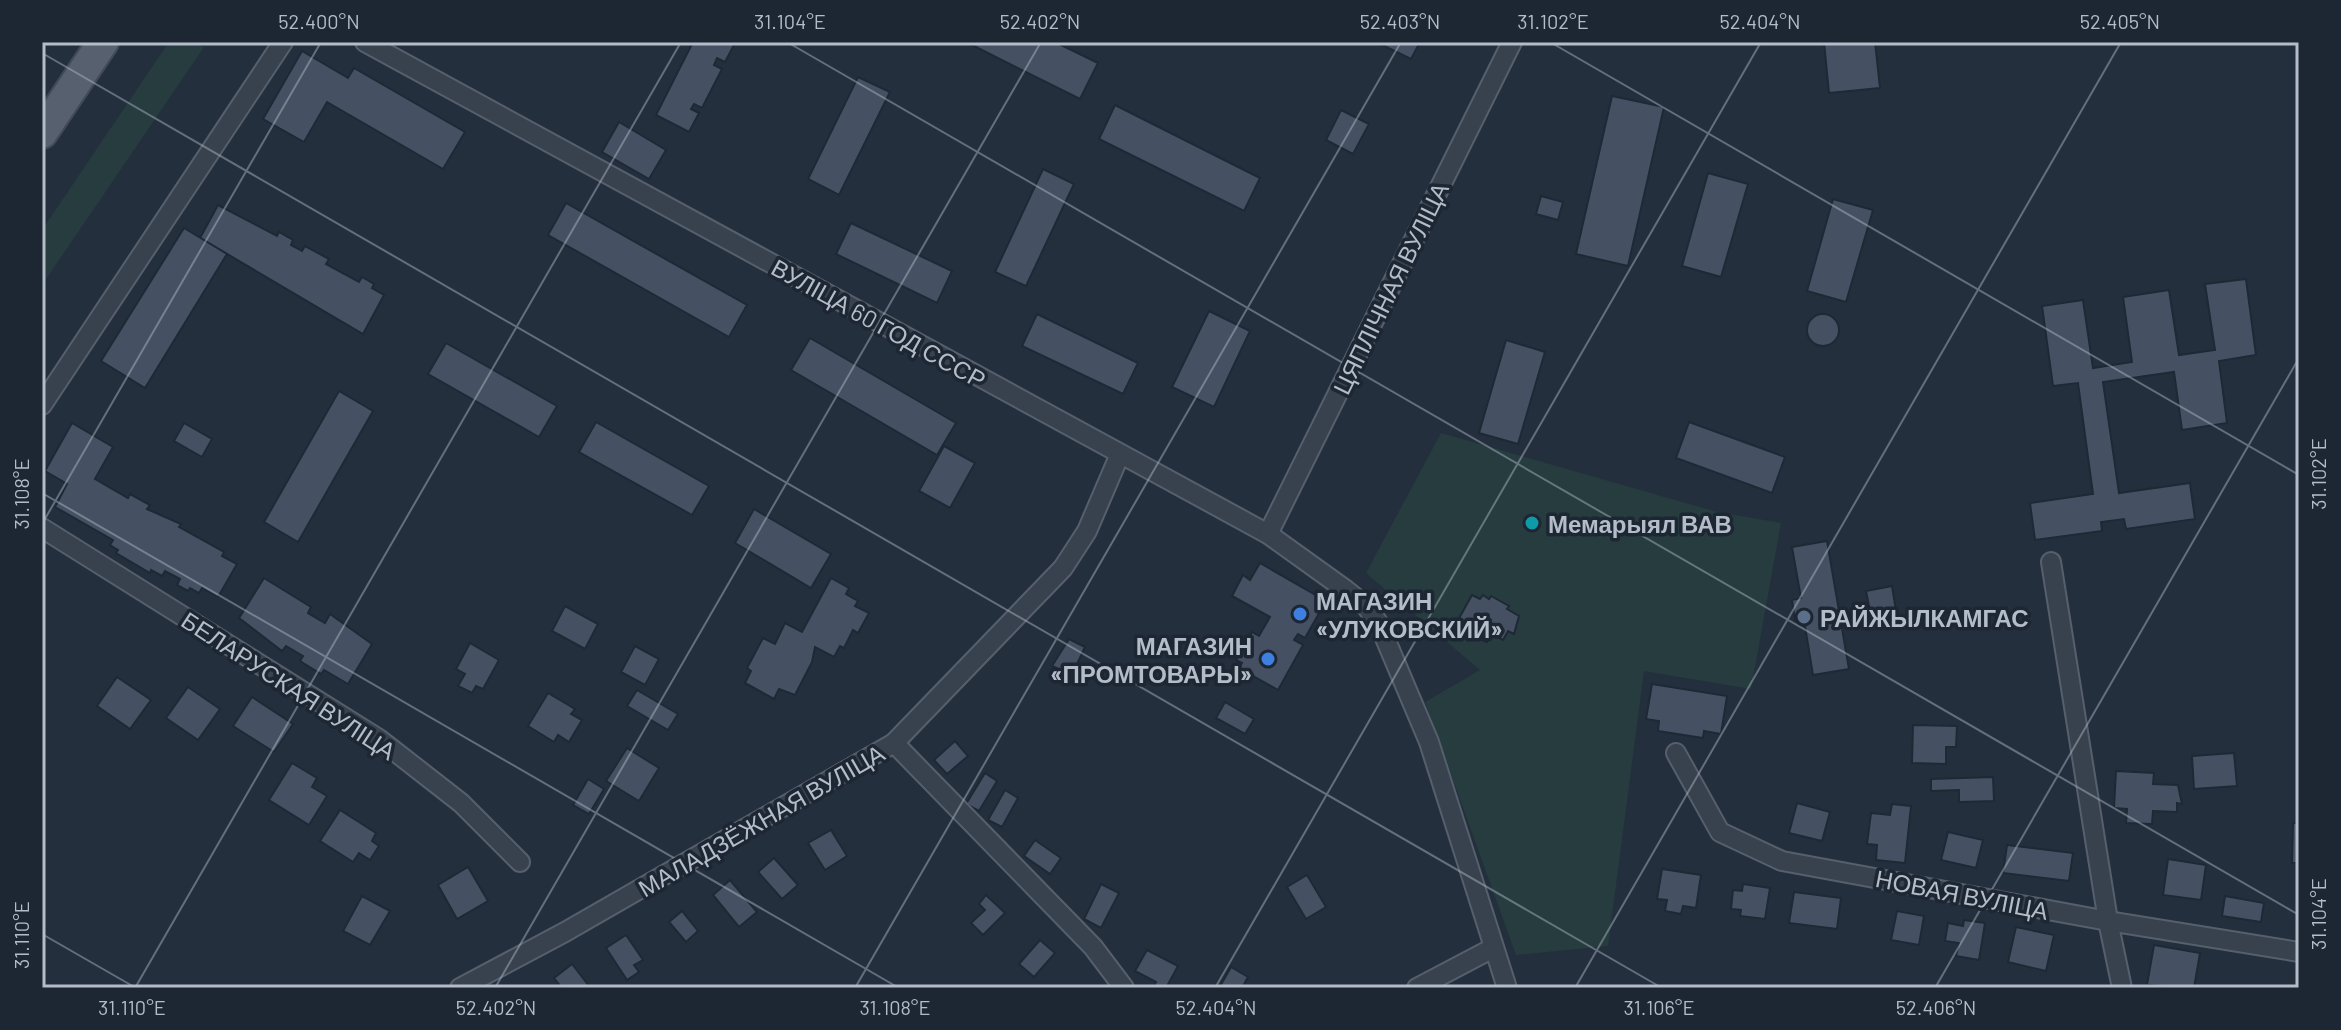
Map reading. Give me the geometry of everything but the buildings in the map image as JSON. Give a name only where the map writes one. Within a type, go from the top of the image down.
[{"type":"main road","points":[[42,133],[103,42]]},
{"type":"street","points":[[42,405],[283,42]]},
{"type":"street","name":"ВУЛІЦА 60 ГОД СССР","points":[[365,42],[1268,534],[1366,606],[1379,624],[1429,742],[1507,988]]},
{"type":"street","name":"ЦЯПЛІЧНАЯ ВУЛІЦА","points":[[1268,534],[1512,42]]},
{"type":"street","name":"МАЛАДЗЁЖНАЯ ВУЛІЦА","points":[[460,988],[565,932],[894,743],[1063,568],[1087,531],[1120,454]]},
{"type":"street","name":"БЕЛАРУСКАЯ ВУЛІЦА","points":[[42,528],[379,739],[461,803],[520,862]]},
{"type":"street","points":[[2051,562],[2108,921],[2122,988]]},
{"type":"street","points":[[894,743],[1093,947],[1124,988]]},
{"type":"street","name":"НОВАЯ ВУЛІЦА","points":[[1676,753],[1720,832],[1782,861],[2108,921],[2299,952]]},
{"type":"street","points":[[1417,988],[1493,948]]},
{"type":"green space","points":[[169,42],[191,42],[204,47],[42,285],[42,230]]},
{"type":"green space","points":[[1441,433],[1717,512],[1781,523],[1751,689],[1644,671],[1608,946],[1516,955],[1425,702],[1480,670],[1366,573]]},
{"type":"place","name":"Мемарыял ВАВ","points":[[1532,523]]},
{"type":"place","name":"МАГАЗИН «УЛУКОВСКИЙ»","points":[[1300,614]]},
{"type":"place","name":"РАЙЖЫЛКАМГАС","points":[[1804,617]]},
{"type":"place","name":"МАГАЗИН «ПРОМТОВАРЫ»","points":[[1268,659]]}]
